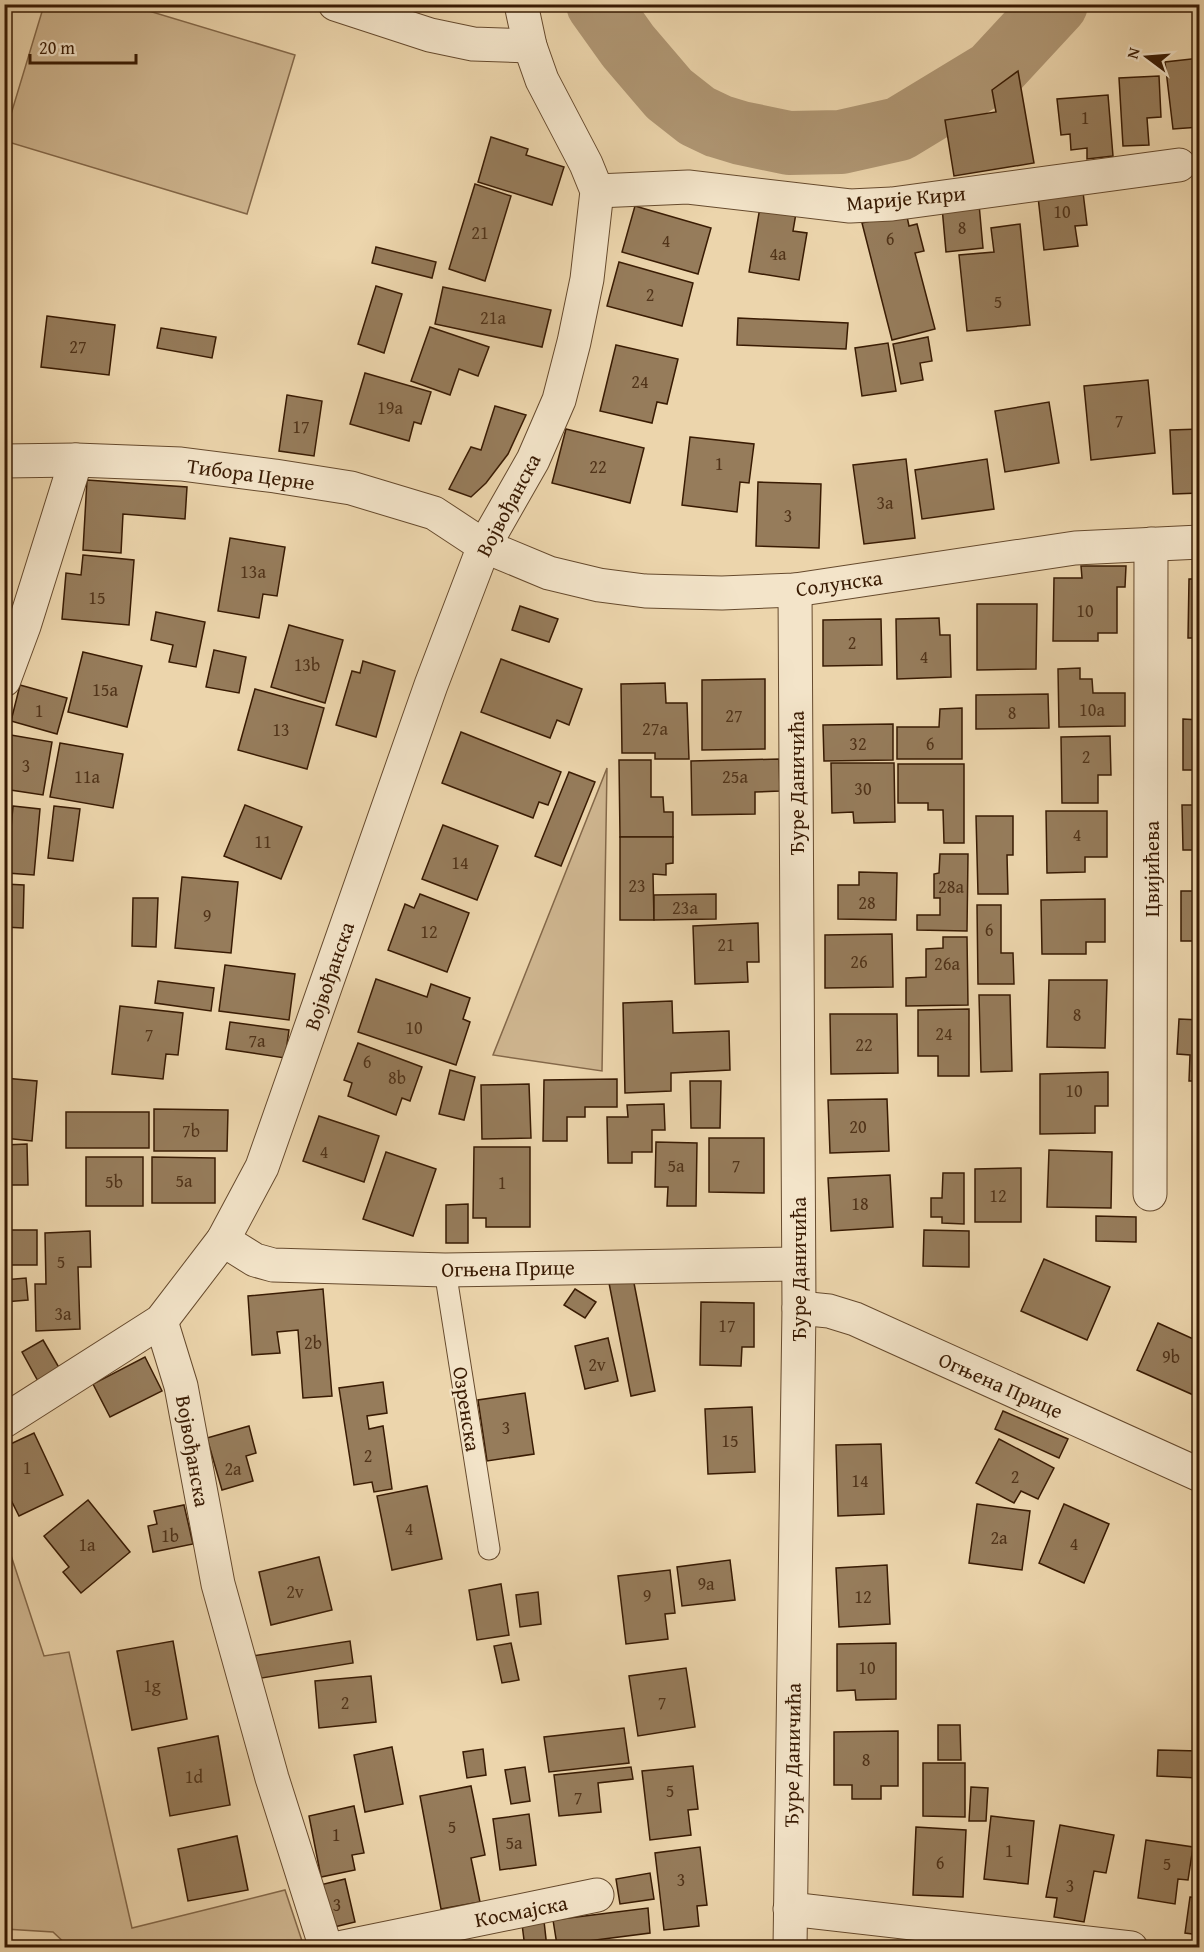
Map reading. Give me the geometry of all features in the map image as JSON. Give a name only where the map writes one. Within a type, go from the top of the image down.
[{"type":"street","points":[[335,4],[430,35],[473,44],[530,46]]},
{"type":"street","name":"Војвођанска","points":[[326,1947],[272,1778],[218,1584],[181,1386],[161,1322],[223,1240],[262,1167],[431,685],[484,546],[533,460],[559,400],[587,279],[597,191],[586,164],[542,80],[530,46],[521,4]]},
{"type":"street","name":"Марије Кири","points":[[597,191],[688,187],[850,206],[892,204],[1179,165]]},
{"type":"street","points":[[4,680],[24,626],[76,460]]},
{"type":"street","name":"Тибора Церне","points":[[4,461],[76,460],[181,464],[351,488],[434,513],[484,546]]},
{"type":"street","name":"Солунска","points":[[484,546],[549,573],[599,585],[645,591],[722,593],[795,590],[1075,548],[1200,542]]},
{"type":"street","name":"Цвијићева","points":[[1150,1194],[1151,544]]},
{"type":"street","name":"Ђуре Даничића","points":[[790,1947],[799,1308],[795,590]]},
{"type":"street","name":"Огњена Прице","points":[[223,1240],[255,1260],[273,1265],[444,1270],[798,1264]]},
{"type":"street","name":"Огњена Прице","points":[[799,1308],[829,1311],[855,1319],[1200,1475]]},
{"type":"street","points":[[4,1421],[161,1322]]},
{"type":"street","name":"Космајска","points":[[339,1947],[597,1895]]},
{"type":"street","points":[[790,1909],[1131,1947]]},
{"type":"lane","name":"Озренска","points":[[444,1270],[489,1549]]},
{"type":"shaded area","points":[[44,5],[129,5],[295,55],[247,214],[5,141],[5,134]]},
{"type":"shaded area","points":[[607,768],[602,1071],[493,1055]]},
{"type":"shaded area","points":[[4,1534],[44,1656],[69,1652],[132,1928],[285,1890],[304,1947],[69,1947],[53,1932],[5,1929]]},
{"type":"building","points":[[1200,58],[1200,127],[1173,129],[1165,62]]},
{"type":"building","points":[[1018,71],[1034,163],[954,176],[945,120],[996,112],[992,90]]},
{"type":"building","points":[[1159,76],[1161,117],[1147,118],[1149,145],[1123,146],[1119,78]]},
{"type":"building","points":[[1108,95],[1113,156],[1087,159],[1087,148],[1071,150],[1070,134],[1061,135],[1057,99]]},
{"type":"building","points":[[491,137],[528,149],[526,155],[564,167],[552,205],[478,182]]},
{"type":"building","points":[[475,184],[511,196],[485,281],[449,269]]},
{"type":"building","points":[[1083,192],[1087,225],[1075,226],[1078,246],[1044,250],[1038,197]]},
{"type":"building","points":[[979,204],[983,248],[946,252],[942,207]]},
{"type":"building","points":[[635,206],[711,228],[698,274],[622,252]]},
{"type":"building","points":[[760,207],[796,213],[793,231],[807,233],[799,280],[749,272]]},
{"type":"building","points":[[906,212],[909,226],[917,224],[924,251],[915,253],[935,329],[892,340],[862,223]]},
{"type":"building","points":[[1020,224],[1030,325],[967,331],[959,255],[994,252],[991,228]]},
{"type":"building","points":[[376,247],[436,262],[432,278],[372,263]]},
{"type":"building","points":[[619,262],[693,283],[682,326],[607,306]]},
{"type":"building","points":[[376,286],[402,294],[384,353],[358,344]]},
{"type":"building","points":[[443,287],[551,310],[542,347],[435,324]]},
{"type":"building","points":[[47,316],[115,325],[109,375],[41,367]]},
{"type":"building","points":[[738,318],[848,323],[846,349],[737,345]]},
{"type":"building","points":[[430,327],[489,347],[478,376],[459,369],[450,395],[411,381]]},
{"type":"building","points":[[161,328],[216,337],[212,358],[157,348]]},
{"type":"building","points":[[928,337],[932,361],[920,363],[923,380],[901,384],[893,344]]},
{"type":"building","points":[[888,343],[896,391],[862,396],[855,348]]},
{"type":"building","points":[[616,345],[678,359],[667,404],[657,402],[652,423],[600,411]]},
{"type":"building","points":[[365,373],[431,392],[421,424],[414,422],[409,441],[350,424]]},
{"type":"building","points":[[1148,380],[1155,453],[1091,460],[1084,386]]},
{"type":"building","points":[[287,395],[322,401],[314,456],[279,451]]},
{"type":"building","points":[[1049,402],[1059,463],[1005,472],[995,411]]},
{"type":"building","points":[[495,406],[526,415],[508,454],[486,483],[471,497],[449,489],[471,447],[481,450]]},
{"type":"building","points":[[566,429],[644,448],[630,503],[552,483]]},
{"type":"building","points":[[1200,429],[1200,493],[1173,494],[1170,430]]},
{"type":"building","points":[[690,437],[754,444],[749,483],[740,482],[737,512],[682,505]]},
{"type":"building","points":[[906,459],[915,538],[864,544],[853,465]]},
{"type":"building","points":[[987,459],[994,509],[922,519],[915,470]]},
{"type":"building","points":[[87,480],[187,487],[185,519],[123,514],[121,553],[83,550]]},
{"type":"building","points":[[758,482],[821,484],[819,548],[756,546]]},
{"type":"building","points":[[4,499],[10,499],[8,582],[4,582]]},
{"type":"building","points":[[230,538],[285,547],[277,596],[263,594],[259,618],[218,611]]},
{"type":"building","points":[[83,555],[134,560],[129,625],[62,619],[66,573],[81,575]]},
{"type":"building","points":[[1081,566],[1126,566],[1125,587],[1117,587],[1117,633],[1098,633],[1098,641],[1053,641],[1054,578],[1082,578]]},
{"type":"building","points":[[1189,579],[1200,579],[1200,638],[1188,638]]},
{"type":"building","points":[[977,604],[1037,604],[1036,669],[977,670]]},
{"type":"building","points":[[520,606],[558,619],[549,642],[512,630]]},
{"type":"building","points":[[156,612],[205,622],[196,667],[169,662],[173,645],[151,640]]},
{"type":"building","points":[[939,618],[940,635],[950,635],[951,677],[897,679],[896,619]]},
{"type":"building","points":[[881,619],[882,665],[823,666],[823,620]]},
{"type":"building","points":[[289,625],[343,640],[325,703],[271,687]]},
{"type":"building","points":[[214,650],[246,657],[239,693],[206,687]]},
{"type":"building","points":[[83,652],[142,666],[127,727],[68,712]]},
{"type":"building","points":[[501,659],[582,689],[569,725],[557,720],[550,738],[481,712]]},
{"type":"building","points":[[363,661],[395,671],[376,737],[336,725],[352,671],[360,673]]},
{"type":"building","points":[[1080,668],[1080,679],[1092,679],[1093,693],[1125,693],[1125,726],[1059,727],[1058,669]]},
{"type":"building","points":[[765,679],[765,749],[702,750],[702,680]]},
{"type":"building","points":[[665,683],[666,703],[687,703],[689,759],[655,759],[655,753],[622,753],[621,684]]},
{"type":"building","points":[[20,685],[67,698],[57,734],[11,721]]},
{"type":"building","points":[[255,689],[324,708],[307,769],[238,750]]},
{"type":"building","points":[[1048,694],[1049,728],[976,729],[976,695]]},
{"type":"building","points":[[962,708],[962,759],[897,759],[897,727],[939,727],[940,709]]},
{"type":"building","points":[[1183,719],[1200,720],[1200,770],[1183,770]]},
{"type":"building","points":[[893,724],[893,760],[824,761],[823,725]]},
{"type":"building","points":[[461,732],[561,772],[548,805],[539,802],[533,818],[442,783]]},
{"type":"building","points":[[5,734],[52,742],[43,795],[4,789]]},
{"type":"building","points":[[1110,736],[1111,775],[1098,775],[1098,803],[1062,803],[1061,737]]},
{"type":"building","points":[[60,743],[123,754],[113,808],[50,797]]},
{"type":"building","points":[[779,759],[780,791],[755,792],[755,814],[692,815],[691,761]]},
{"type":"building","points":[[619,760],[651,760],[651,797],[663,797],[664,812],[673,812],[673,837],[620,837]]},
{"type":"building","points":[[831,763],[894,763],[895,822],[854,823],[853,812],[832,813]]},
{"type":"building","points":[[898,764],[964,764],[964,843],[944,843],[943,810],[928,810],[928,803],[898,803]]},
{"type":"building","points":[[569,772],[595,782],[561,866],[535,856]]},
{"type":"building","points":[[245,805],[302,827],[281,879],[224,856]]},
{"type":"building","points":[[1182,805],[1200,805],[1200,850],[1183,850]]},
{"type":"building","points":[[13,806],[40,809],[34,875],[7,873]]},
{"type":"building","points":[[54,806],[80,809],[73,861],[48,858]]},
{"type":"building","points":[[1046,811],[1107,811],[1107,857],[1085,857],[1085,872],[1047,873]]},
{"type":"building","points":[[976,816],[1013,816],[1013,855],[1007,855],[1008,894],[978,894]]},
{"type":"building","points":[[443,825],[498,846],[477,900],[422,879]]},
{"type":"building","points":[[620,837],[673,837],[673,863],[666,864],[666,875],[653,874],[654,920],[620,920]]},
{"type":"building","points":[[940,854],[968,854],[967,931],[917,930],[917,915],[940,915],[940,898],[934,898],[934,874],[939,873]]},
{"type":"building","points":[[859,872],[897,873],[896,920],[838,919],[838,885],[859,885]]},
{"type":"building","points":[[182,877],[238,882],[231,953],[175,948]]},
{"type":"building","points":[[4,884],[24,885],[23,928],[4,927]]},
{"type":"building","points":[[1181,891],[1200,891],[1200,941],[1181,941]]},
{"type":"building","points":[[420,894],[469,913],[447,972],[388,950],[405,904],[414,908]]},
{"type":"building","points":[[716,894],[716,919],[654,920],[654,895]]},
{"type":"building","points":[[133,898],[158,898],[156,947],[132,946]]},
{"type":"building","points":[[1105,899],[1105,942],[1086,942],[1086,954],[1042,954],[1041,900]]},
{"type":"building","points":[[977,905],[1001,905],[1001,953],[1013,953],[1014,984],[978,984]]},
{"type":"building","points":[[758,923],[759,962],[747,962],[748,982],[695,984],[693,926]]},
{"type":"building","points":[[892,934],[893,987],[825,988],[825,935]]},
{"type":"building","points":[[943,937],[967,937],[968,1005],[906,1006],[906,978],[926,977],[926,949],[943,948]]},
{"type":"building","points":[[225,965],[295,974],[289,1020],[219,1011]]},
{"type":"building","points":[[376,979],[427,997],[431,984],[470,998],[463,1019],[470,1022],[456,1065],[358,1032]]},
{"type":"building","points":[[1049,980],[1107,980],[1105,1048],[1047,1047]]},
{"type":"building","points":[[158,981],[214,988],[211,1011],[155,1003]]},
{"type":"building","points":[[979,995],[1010,995],[1012,1071],[981,1072]]},
{"type":"building","points":[[672,1001],[673,1033],[729,1031],[730,1070],[671,1073],[671,1091],[625,1093],[623,1003]]},
{"type":"building","points":[[120,1006],[183,1013],[178,1055],[166,1054],[163,1079],[112,1074]]},
{"type":"building","points":[[969,1009],[969,1076],[938,1076],[938,1056],[918,1056],[918,1010]]},
{"type":"building","points":[[830,1014],[897,1014],[898,1073],[831,1074]]},
{"type":"building","points":[[1179,1019],[1200,1020],[1200,1081],[1189,1081],[1190,1055],[1177,1054]]},
{"type":"building","points":[[230,1022],[289,1030],[285,1058],[226,1049]]},
{"type":"building","points":[[358,1043],[422,1067],[410,1101],[402,1098],[396,1115],[348,1096],[352,1083],[344,1080]]},
{"type":"building","points":[[450,1070],[475,1077],[464,1120],[439,1114]]},
{"type":"building","points":[[1108,1072],[1108,1106],[1095,1106],[1095,1133],[1040,1134],[1040,1074]]},
{"type":"building","points":[[4,1078],[37,1081],[32,1141],[4,1138]]},
{"type":"building","points":[[617,1079],[617,1107],[585,1107],[585,1117],[567,1117],[567,1141],[543,1141],[544,1080]]},
{"type":"building","points":[[690,1081],[721,1081],[720,1128],[691,1128]]},
{"type":"building","points":[[529,1084],[531,1138],[482,1139],[481,1085]]},
{"type":"building","points":[[887,1099],[889,1151],[830,1153],[828,1100]]},
{"type":"building","points":[[664,1104],[665,1130],[652,1130],[652,1152],[632,1152],[632,1163],[608,1163],[607,1117],[628,1117],[627,1105]]},
{"type":"building","points":[[154,1109],[228,1110],[227,1151],[154,1151]]},
{"type":"building","points":[[66,1112],[149,1112],[149,1148],[66,1148]]},
{"type":"building","points":[[319,1116],[379,1136],[364,1182],[303,1161]]},
{"type":"building","points":[[709,1138],[764,1138],[764,1193],[709,1192]]},
{"type":"building","points":[[656,1142],[697,1143],[696,1206],[667,1206],[668,1187],[655,1187]]},
{"type":"building","points":[[27,1144],[28,1185],[4,1185],[4,1145]]},
{"type":"building","points":[[474,1147],[530,1147],[530,1227],[486,1227],[486,1218],[473,1218]]},
{"type":"building","points":[[1049,1150],[1112,1152],[1111,1208],[1047,1207]]},
{"type":"building","points":[[386,1152],[436,1169],[413,1236],[363,1219]]},
{"type":"building","points":[[86,1157],[143,1157],[143,1206],[86,1206]]},
{"type":"building","points":[[152,1157],[215,1158],[215,1203],[152,1203]]},
{"type":"building","points":[[1021,1168],[1021,1222],[975,1222],[975,1169]]},
{"type":"building","points":[[943,1173],[964,1173],[964,1224],[942,1223],[942,1217],[931,1217],[931,1198],[942,1198]]},
{"type":"building","points":[[890,1175],[893,1227],[831,1231],[828,1178]]},
{"type":"building","points":[[468,1204],[468,1243],[446,1243],[446,1205]]},
{"type":"building","points":[[1096,1216],[1136,1217],[1136,1242],[1096,1241]]},
{"type":"building","points":[[6,1230],[37,1230],[37,1265],[7,1265]]},
{"type":"building","points":[[924,1230],[969,1231],[969,1267],[923,1266]]},
{"type":"building","points":[[90,1231],[91,1267],[78,1267],[80,1329],[36,1331],[35,1284],[46,1284],[45,1233]]},
{"type":"building","points":[[1044,1259],[1110,1287],[1087,1340],[1021,1311]]},
{"type":"building","points":[[26,1278],[28,1300],[4,1302],[4,1280]]},
{"type":"building","points":[[633,1278],[655,1391],[631,1396],[609,1283]]},
{"type":"building","points":[[323,1289],[332,1396],[303,1398],[298,1330],[277,1332],[280,1353],[252,1355],[248,1296]]},
{"type":"building","points":[[575,1289],[596,1302],[585,1318],[564,1305]]},
{"type":"building","points":[[701,1302],[754,1303],[754,1347],[742,1347],[741,1366],[700,1365]]},
{"type":"building","points":[[1158,1323],[1200,1342],[1198,1397],[1137,1370]]},
{"type":"building","points":[[608,1338],[618,1381],[585,1389],[575,1346]]},
{"type":"building","points":[[43,1340],[61,1371],[39,1383],[22,1352]]},
{"type":"building","points":[[145,1357],[162,1391],[110,1417],[93,1384]]},
{"type":"building","points":[[383,1382],[387,1413],[367,1416],[369,1429],[383,1426],[392,1489],[374,1492],[372,1482],[354,1485],[339,1388]]},
{"type":"building","points":[[525,1393],[534,1454],[487,1461],[478,1400]]},
{"type":"building","points":[[752,1407],[755,1472],[708,1474],[705,1409]]},
{"type":"building","points":[[1003,1411],[1068,1439],[1059,1458],[995,1429]]},
{"type":"building","points":[[249,1426],[256,1453],[246,1456],[253,1481],[222,1490],[207,1438]]},
{"type":"building","points":[[34,1433],[63,1495],[19,1516],[4,1486],[4,1447]]},
{"type":"building","points":[[999,1439],[1054,1468],[1038,1499],[1021,1491],[1014,1503],[976,1483]]},
{"type":"building","points":[[881,1444],[884,1514],[838,1516],[836,1445]]},
{"type":"building","points":[[427,1486],[442,1559],[392,1570],[377,1496]]},
{"type":"building","points":[[88,1500],[130,1552],[81,1593],[63,1572],[69,1567],[44,1536]]},
{"type":"building","points":[[977,1504],[1030,1511],[1022,1570],[969,1563]]},
{"type":"building","points":[[1064,1504],[1109,1524],[1084,1583],[1039,1563]]},
{"type":"building","points":[[184,1505],[193,1544],[153,1552],[148,1526],[157,1524],[154,1511]]},
{"type":"building","points":[[319,1557],[332,1610],[271,1625],[259,1572]]},
{"type":"building","points":[[730,1560],[735,1600],[682,1606],[677,1567]]},
{"type":"building","points":[[887,1565],[890,1624],[839,1627],[836,1568]]},
{"type":"building","points":[[670,1570],[675,1613],[665,1614],[668,1639],[626,1644],[618,1576]]},
{"type":"building","points":[[501,1584],[509,1635],[477,1640],[469,1590]]},
{"type":"building","points":[[538,1592],[541,1624],[520,1627],[516,1595]]},
{"type":"building","points":[[173,1641],[187,1719],[132,1730],[117,1651]]},
{"type":"building","points":[[350,1641],[353,1663],[256,1679],[253,1656]]},
{"type":"building","points":[[511,1643],[519,1680],[502,1683],[494,1646]]},
{"type":"building","points":[[896,1643],[896,1699],[856,1700],[855,1690],[837,1691],[837,1644]]},
{"type":"building","points":[[686,1668],[695,1727],[638,1736],[629,1676]]},
{"type":"building","points":[[371,1676],[376,1722],[319,1728],[315,1681]]},
{"type":"building","points":[[938,1725],[960,1725],[961,1760],[938,1760]]},
{"type":"building","points":[[624,1728],[629,1763],[549,1772],[544,1737]]},
{"type":"building","points":[[898,1731],[898,1786],[881,1786],[881,1799],[852,1799],[852,1785],[834,1785],[834,1732]]},
{"type":"building","points":[[218,1736],[230,1805],[170,1816],[158,1748]]},
{"type":"building","points":[[392,1747],[403,1804],[365,1812],[354,1755]]},
{"type":"building","points":[[483,1749],[486,1775],[467,1778],[463,1752]]},
{"type":"building","points":[[1158,1750],[1199,1751],[1198,1778],[1157,1776]]},
{"type":"building","points":[[923,1763],[965,1763],[965,1817],[923,1816]]},
{"type":"building","points":[[693,1766],[698,1809],[688,1810],[691,1835],[650,1840],[642,1771]]},
{"type":"building","points":[[525,1767],[530,1801],[511,1804],[505,1770]]},
{"type":"building","points":[[631,1767],[633,1779],[598,1783],[601,1812],[559,1816],[554,1775]]},
{"type":"building","points":[[471,1786],[485,1855],[471,1858],[480,1902],[441,1909],[420,1796]]},
{"type":"building","points":[[971,1787],[988,1788],[986,1821],[969,1821]]},
{"type":"building","points":[[354,1806],[364,1853],[352,1855],[355,1870],[321,1877],[309,1816]]},
{"type":"building","points":[[529,1814],[536,1865],[500,1870],[493,1819]]},
{"type":"building","points":[[991,1816],[1034,1821],[1028,1884],[984,1879]]},
{"type":"building","points":[[1060,1825],[1114,1835],[1106,1873],[1094,1871],[1084,1922],[1054,1917],[1057,1898],[1046,1897]]},
{"type":"building","points":[[916,1827],[966,1830],[963,1897],[913,1895]]},
{"type":"building","points":[[237,1836],[248,1890],[188,1901],[178,1849]]},
{"type":"building","points":[[1146,1840],[1193,1847],[1188,1880],[1178,1879],[1175,1904],[1138,1898]]},
{"type":"building","points":[[700,1847],[707,1905],[697,1906],[699,1926],[664,1930],[655,1853]]},
{"type":"building","points":[[650,1873],[654,1899],[620,1904],[616,1879]]},
{"type":"building","points":[[345,1879],[355,1922],[330,1928],[320,1885]]},
{"type":"building","points":[[1190,1897],[1200,1898],[1200,1935],[1185,1933]]},
{"type":"building","points":[[648,1908],[650,1933],[557,1945],[553,1920]]},
{"type":"building","points":[[544,1921],[547,1948],[525,1948],[522,1924]]},
{"type":"building","points":[[916,1934],[960,1937],[960,1948],[915,1948]]},
{"type":"waterway","points":[[598,4],[628,46],[669,94],[697,116],[741,133],[789,143],[841,142],[899,129],[993,72],[1056,4]]}]
